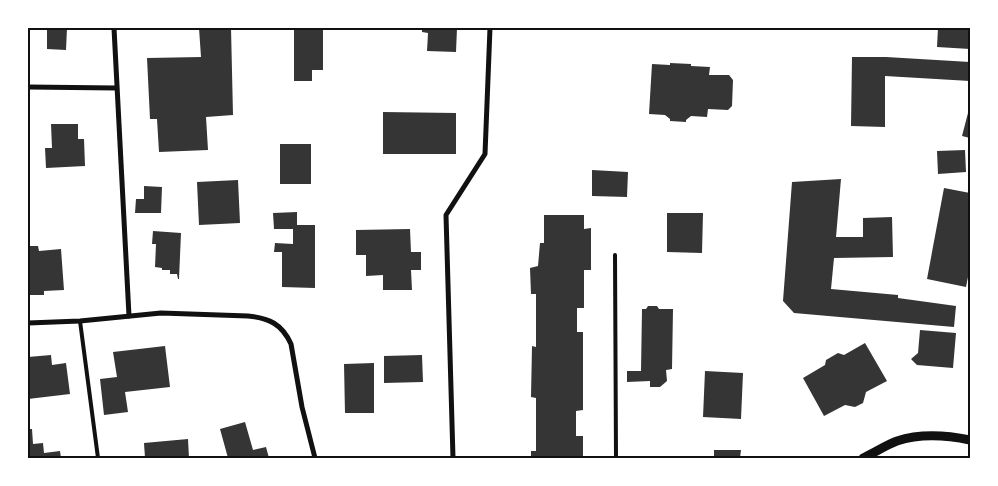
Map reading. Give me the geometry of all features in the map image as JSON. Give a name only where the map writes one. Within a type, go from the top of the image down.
[{"type":"street","points":[[114,28],[129,316]]},
{"type":"street","points":[[453,458],[446,215],[485,154],[490,28]]},
{"type":"street","points":[[28,88],[116,88]]},
{"type":"street","points":[[28,323],[80,321],[161,312],[248,316],[260,317],[271,321],[281,327],[291,344],[302,407],[315,458]]},
{"type":"street","points":[[863,458],[895,442],[915,436],[934,435],[970,440]]},
{"type":"lane","points":[[615,255],[616,458]]},
{"type":"lane","points":[[80,321],[98,458]]},
{"type":"building","points":[[47,28],[67,28],[66,50],[47,49]]},
{"type":"building","points":[[199,28],[231,28],[233,115],[206,117],[208,150],[159,152],[157,119],[150,119],[147,58],[201,57]]},
{"type":"building","points":[[294,28],[323,28],[323,70],[312,70],[312,81],[294,81]]},
{"type":"building","points":[[422,28],[457,28],[456,52],[427,51],[428,33],[422,32]]},
{"type":"building","points":[[938,28],[970,28],[970,49],[937,47]]},
{"type":"building","points":[[852,57],[970,62],[970,81],[885,76],[885,127],[851,126]]},
{"type":"building","points":[[670,63],[710,67],[709,75],[729,75],[733,80],[732,106],[728,110],[708,109],[707,117],[691,116],[686,122],[670,121],[665,115],[649,114],[652,64],[670,65]]},
{"type":"building","points":[[383,112],[456,113],[456,154],[383,154]]},
{"type":"building","points":[[968,113],[970,113],[970,138],[962,136]]},
{"type":"building","points":[[51,124],[78,124],[78,139],[84,139],[85,166],[46,168],[45,148],[52,148]]},
{"type":"building","points":[[280,144],[311,144],[311,184],[280,184]]},
{"type":"building","points":[[965,150],[966,172],[938,174],[937,151]]},
{"type":"building","points":[[592,170],[628,172],[627,197],[592,196]]},
{"type":"building","points":[[841,179],[836,237],[863,237],[863,218],[892,217],[893,257],[834,258],[831,289],[898,295],[898,298],[956,306],[954,327],[794,313],[783,301],[792,182]]},
{"type":"building","points":[[238,180],[240,223],[199,225],[197,182]]},
{"type":"building","points":[[144,186],[162,187],[161,213],[135,213],[136,199],[144,199]]},
{"type":"building","points":[[944,188],[970,193],[970,267],[966,287],[927,279]]},
{"type":"building","points":[[297,212],[297,225],[315,225],[315,288],[282,287],[282,252],[274,252],[275,243],[293,244],[293,229],[274,229],[273,213]]},
{"type":"building","points":[[667,213],[703,213],[702,253],[667,252]]},
{"type":"building","points":[[544,215],[584,215],[584,229],[591,228],[591,270],[584,270],[584,308],[577,308],[577,332],[583,332],[583,410],[576,411],[576,436],[583,436],[583,458],[531,458],[531,451],[536,451],[536,398],[531,397],[532,346],[536,347],[536,294],[531,294],[530,268],[538,266],[540,243],[544,243]]},
{"type":"building","points":[[410,229],[411,252],[421,252],[421,270],[411,270],[412,290],[383,290],[383,275],[366,276],[366,255],[356,255],[356,230]]},
{"type":"building","points":[[153,231],[181,233],[179,279],[177,274],[170,274],[170,270],[162,270],[162,268],[155,267],[156,244],[152,244]]},
{"type":"building","points":[[28,246],[38,246],[39,251],[61,249],[64,290],[44,291],[44,295],[30,295],[30,290],[28,290]]},
{"type":"building","points":[[648,306],[657,306],[659,309],[673,309],[672,369],[666,370],[667,381],[660,387],[650,387],[650,381],[627,382],[627,371],[641,371],[642,309],[646,309]]},
{"type":"building","points":[[920,330],[956,333],[953,368],[917,365],[911,359],[918,353]]},
{"type":"building","points":[[865,343],[887,381],[866,392],[863,403],[855,407],[845,405],[824,416],[803,378],[825,365],[826,360],[838,353],[844,355]]},
{"type":"building","points":[[165,346],[170,387],[125,392],[128,412],[104,415],[100,379],[117,377],[113,352]]},
{"type":"building","points":[[51,355],[52,365],[66,363],[70,394],[28,399],[28,357]]},
{"type":"building","points":[[422,355],[423,382],[384,383],[384,356]]},
{"type":"building","points":[[374,363],[374,413],[345,413],[344,364]]},
{"type":"building","points":[[705,371],[743,373],[741,419],[703,417]]},
{"type":"building","points":[[245,422],[253,450],[266,447],[269,458],[228,458],[220,429]]},
{"type":"building","points":[[28,429],[32,429],[33,444],[43,443],[44,453],[60,451],[61,458],[28,458]]},
{"type":"building","points":[[188,439],[189,458],[145,458],[144,443]]},
{"type":"building","points":[[714,450],[741,450],[740,458],[714,458]]}]
